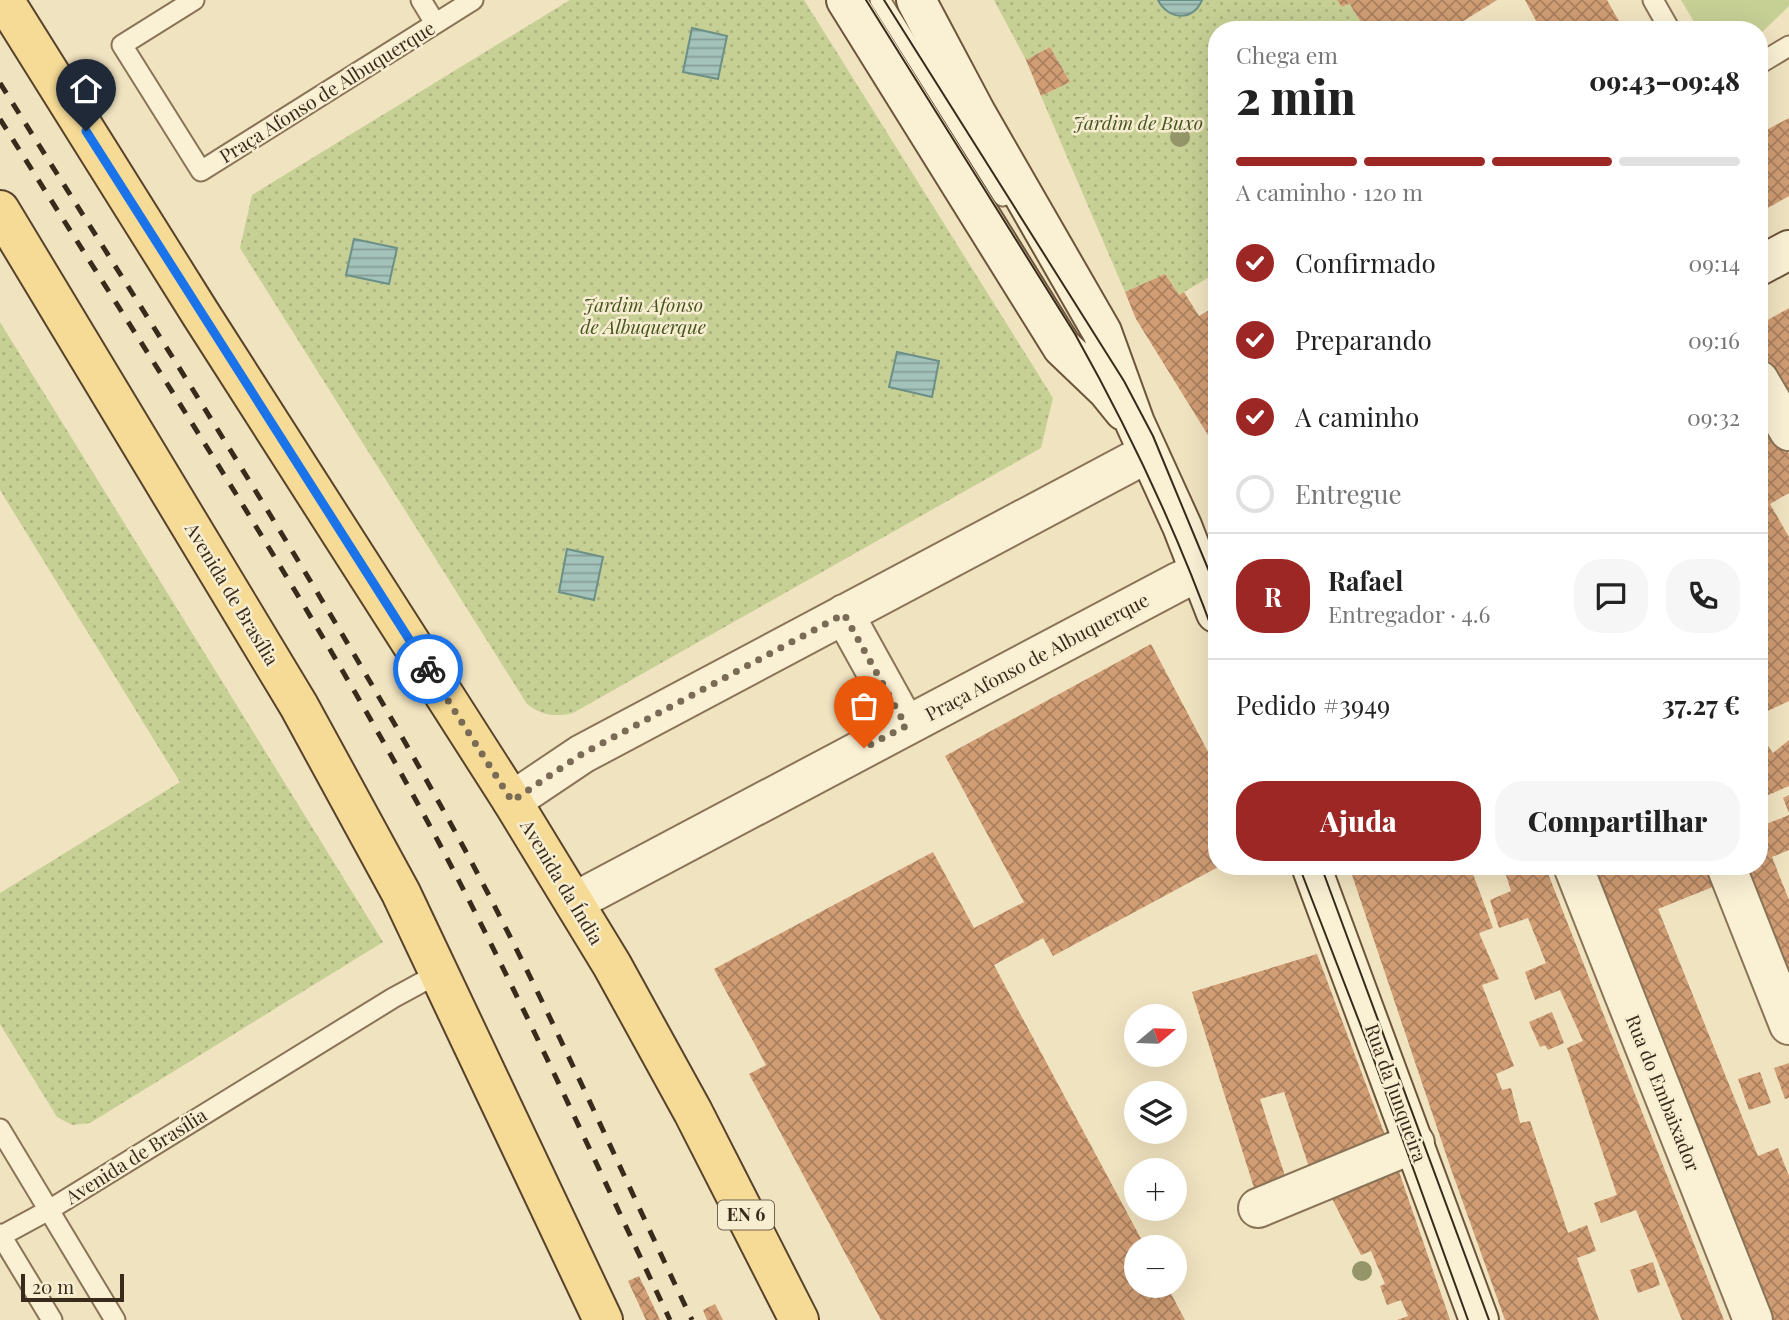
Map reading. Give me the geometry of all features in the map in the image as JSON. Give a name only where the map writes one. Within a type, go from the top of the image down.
[{"type":"main road","name":"Avenida da Índia","points":[[4,0],[575,902],[693,1112],[801,1319]]},
{"type":"main road","name":"Avenida de Brasília","points":[[3,221],[299,706],[401,893],[603,1320]]},
{"type":"street","points":[[846,0],[1062,347],[1107,390],[1141,438]]},
{"type":"street","points":[[916,0],[976,113],[1102,331],[1141,438],[1208,569]]},
{"type":"street","points":[[1768,261],[1789,250]]},
{"type":"street","points":[[1768,395],[1789,431]]},
{"type":"street","points":[[512,801],[582,754],[844,614],[1141,438]]},
{"type":"street","name":"Praça Afonso de Albuquerque","points":[[575,902],[1178,582],[1208,569]]},
{"type":"street","points":[[844,614],[906,726]]},
{"type":"street","name":"Rua da Junqueira","points":[[1314,875],[1479,1320]]},
{"type":"street","name":"Rua do Embaixador","points":[[1577,875],[1754,1320]]},
{"type":"street","points":[[1730,875],[1789,1025]]},
{"type":"street","points":[[1258,1208],[1415,1143]]},
{"type":"lane","name":"Praça Afonso de Albuquerque","points":[[194,0],[122,44],[201,171],[473,0]]},
{"type":"lane","points":[[421,0],[435,23]]},
{"type":"lane","points":[[880,0],[1087,330],[1115,367]]},
{"type":"lane","points":[[1653,0],[1665,21]]},
{"type":"lane","points":[[1768,59],[1789,46]]},
{"type":"lane","name":"Avenida de Brasília","points":[[1,1235],[48,1210],[439,973]]},
{"type":"lane","points":[[0,1129],[115,1320]]},
{"type":"lane","points":[[1,1235],[52,1320]]},
{"type":"green space","name":"Jardim Afonso de Albuquerque","points":[[570,0],[804,0],[1053,398],[1041,448],[573,713],[554,715],[538,711],[527,704],[240,248],[252,195]]},
{"type":"green space","name":"Jardim de Buxo","points":[[994,0],[1337,0],[1342,7],[1349,3],[1360,21],[1208,21],[1208,278],[1179,295],[1165,274],[1125,292],[1041,96],[1070,82],[1050,47],[1026,60]]},
{"type":"green space","points":[[1681,0],[1789,0],[1789,6],[1768,26],[1768,21],[1694,21]]},
{"type":"green space","points":[[0,322],[383,942],[90,1123],[72,1125],[57,1117],[0,1024],[0,893],[180,782],[0,490]]},
{"type":"water","points":[[1158,0],[1202,0],[1193,12],[1180,16],[1168,12]]},
{"type":"water","points":[[692,28],[727,36],[718,79],[683,72]]},
{"type":"water","points":[[354,239],[397,248],[389,284],[346,275]]},
{"type":"water","points":[[897,352],[939,361],[932,397],[889,387]]},
{"type":"water","points":[[567,549],[603,557],[594,600],[559,592]]},
{"type":"building","points":[[1337,0],[1497,0],[1463,21],[1360,21],[1349,3],[1342,7]]},
{"type":"building","points":[[1525,0],[1607,0],[1619,21],[1536,21]]},
{"type":"building","points":[[1050,47],[1070,82],[1041,96],[1026,60]]},
{"type":"building","points":[[1789,118],[1789,196],[1768,208],[1768,129]]},
{"type":"building","points":[[1165,274],[1179,295],[1184,292],[1199,316],[1208,311],[1208,435],[1136,319],[1125,292]]},
{"type":"building","points":[[1789,308],[1789,410],[1768,373],[1768,320]]},
{"type":"building","points":[[1768,418],[1789,454],[1789,493],[1770,504],[1789,537],[1789,701],[1768,711]]},
{"type":"building","points":[[1151,644],[1208,752],[1208,872],[1053,956],[1043,938],[994,965],[1124,1207],[1124,1221],[1131,1221],[1139,1235],[1124,1235],[1124,1298],[1173,1298],[1185,1320],[881,1320],[749,1074],[766,1065],[714,969],[933,852],[974,928],[1024,902],[945,756]]},
{"type":"building","points":[[1789,740],[1789,786],[1768,795],[1768,746],[1773,753]]},
{"type":"building","points":[[1789,795],[1789,813],[1783,798]]},
{"type":"building","points":[[1789,815],[1789,850],[1772,857],[1789,900],[1789,998],[1741,875],[1768,875],[1768,823]]},
{"type":"building","points":[[1352,875],[1473,875],[1493,928],[1479,933],[1499,979],[1482,985],[1514,1066],[1496,1074],[1502,1090],[1511,1088],[1520,1123],[1530,1121],[1568,1233],[1587,1225],[1596,1251],[1577,1258],[1599,1320],[1505,1320]]},
{"type":"building","points":[[1506,875],[1549,875],[1724,1320],[1682,1320],[1636,1210],[1601,1223],[1594,1203],[1617,1195],[1567,1048],[1583,1041],[1560,990],[1535,1000],[1525,972],[1546,963],[1528,918],[1499,928],[1490,900],[1511,891]]},
{"type":"building","points":[[1596,875],[1710,875],[1715,886],[1658,909],[1758,1156],[1778,1148],[1789,1176],[1789,1320],[1771,1320]]},
{"type":"building","points":[[1317,954],[1388,1143],[1311,1173],[1284,1092],[1260,1099],[1286,1179],[1255,1191],[1192,992]]},
{"type":"building","points":[[1552,1012],[1564,1043],[1548,1050],[1545,1045],[1540,1047],[1529,1022]]},
{"type":"building","points":[[1789,1063],[1789,1098],[1785,1099],[1774,1068]]},
{"type":"building","points":[[1760,1072],[1771,1103],[1749,1110],[1738,1079]]},
{"type":"building","points":[[1395,1160],[1450,1320],[1397,1320],[1408,1316],[1401,1300],[1387,1305],[1380,1286],[1385,1284],[1371,1251],[1361,1255],[1327,1189]]},
{"type":"building","points":[[1653,1262],[1660,1285],[1638,1293],[1630,1270]]},
{"type":"building","points":[[639,1276],[660,1320],[646,1320],[628,1281]]},
{"type":"building","points":[[715,1304],[723,1320],[707,1320],[703,1310]]},
{"type":"tram line","points":[[866,0],[1075,334],[1134,446],[1169,522],[1208,619]]},
{"type":"tram line","points":[[884,0],[1124,381],[1153,436],[1208,569]]},
{"type":"tram line","points":[[1302,875],[1371,1052],[1468,1320]]},
{"type":"tram line","points":[[1324,875],[1489,1320]]},
{"type":"railway","points":[[0,83],[288,544],[399,731],[516,947],[692,1320]]},
{"type":"railway","points":[[0,119],[225,476],[387,749],[499,959],[670,1320]]},
{"type":"way so far","points":[[428,669],[512,801],[582,754],[844,614],[906,726],[864,748]]},
{"type":"route","points":[[86,131],[428,669]]}]
